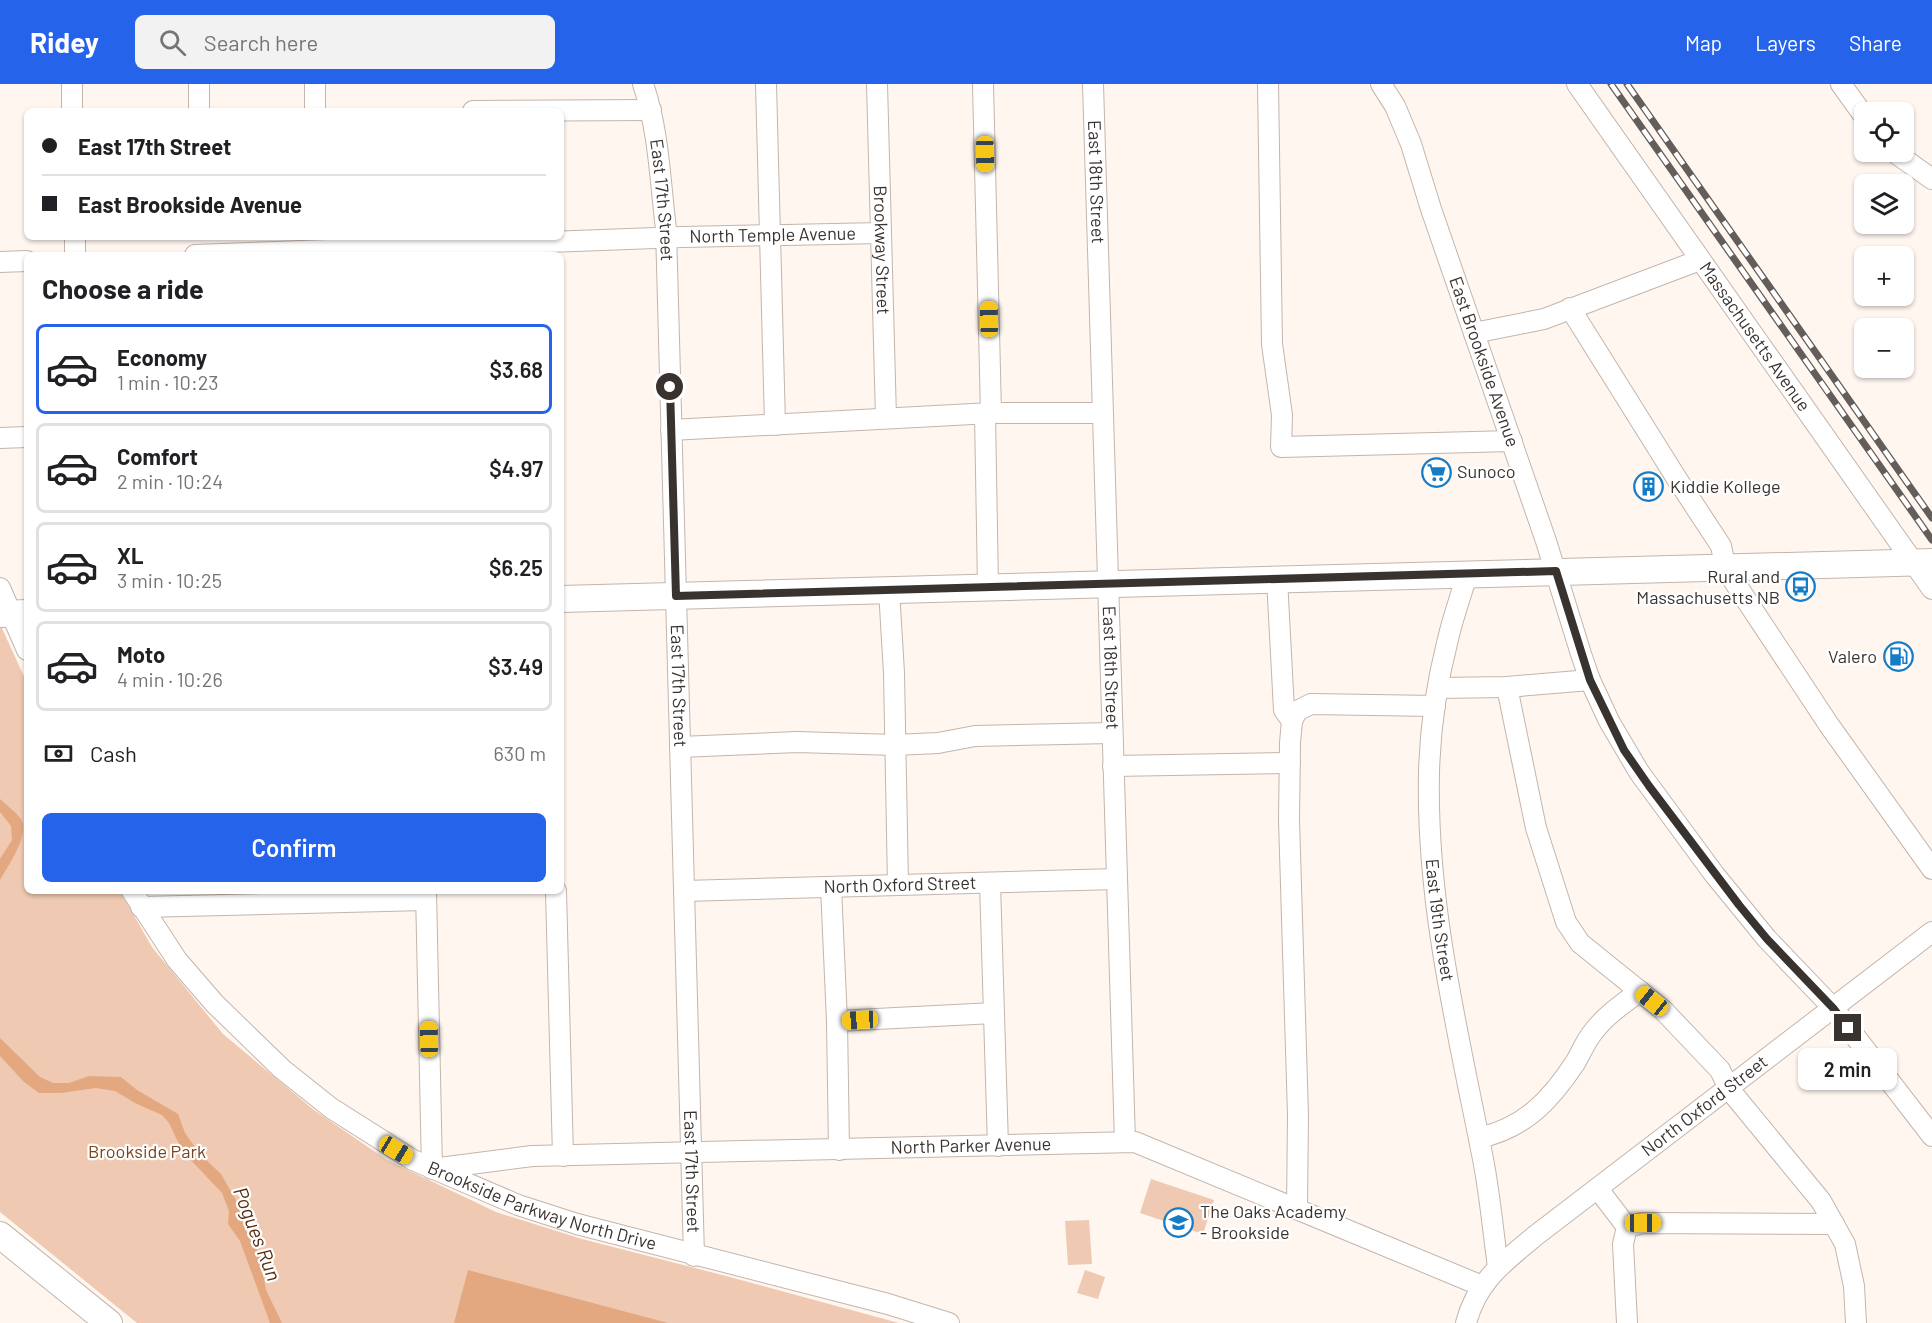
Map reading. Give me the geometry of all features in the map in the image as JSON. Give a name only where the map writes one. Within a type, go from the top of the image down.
[{"type":"main road","points":[[564,599],[1922,562]]},
{"type":"main road","points":[[0,1235],[109,1323]]},
{"type":"street","points":[[72,84],[72,108]]},
{"type":"street","points":[[199,84],[199,108]]},
{"type":"street","points":[[315,84],[315,108]]},
{"type":"street","name":"East 17th Street","points":[[643,84],[651,110],[663,187],[666,238],[694,1256]]},
{"type":"street","points":[[766,84],[775,425]]},
{"type":"street","name":"Brookway Street","points":[[877,84],[885,418]]},
{"type":"street","points":[[983,84],[988,587]]},
{"type":"street","name":"East 18th Street","points":[[1093,84],[1125,1142]]},
{"type":"street","points":[[1268,84],[1272,344],[1282,415],[1281,447],[1512,441]]},
{"type":"street","name":"Massachusetts Avenue","points":[[1576,84],[1700,260],[1922,562],[1932,590]]},
{"type":"street","points":[[1841,84],[1854,102]]},
{"type":"street","name":"East Brookside Avenue","points":[[1386,87],[1411,144],[1431,209],[1556,571],[1590,680],[1624,750],[1739,905],[1767,939],[1834,1009],[1932,1136]]},
{"type":"street","points":[[564,110],[651,110]]},
{"type":"street","points":[[1908,162],[1932,179]]},
{"type":"street","name":"North Temple Avenue","points":[[231,252],[317,243],[407,246],[881,233]]},
{"type":"street","points":[[1474,333],[1544,319],[1700,260]]},
{"type":"street","points":[[0,262],[24,261]]},
{"type":"street","points":[[1570,308],[1721,546],[1726,567],[1829,725],[1932,869]]},
{"type":"street","points":[[671,430],[988,413],[1102,413]]},
{"type":"street","points":[[0,438],[24,437]]},
{"type":"street","name":"East 19th Street","points":[[1467,574],[1448,637],[1436,697],[1429,772],[1433,876],[1453,1005],[1479,1138],[1498,1267]]},
{"type":"street","points":[[1277,579],[1284,710],[1292,721]]},
{"type":"street","points":[[0,588],[24,642]]},
{"type":"street","points":[[889,590],[894,673],[898,885]]},
{"type":"street","points":[[1297,1209],[1298,1115],[1292,955],[1290,763],[1292,721],[1300,708],[1311,704],[1436,697],[1507,687],[1590,680]]},
{"type":"street","points":[[1507,687],[1536,828],[1566,922],[1580,943],[1663,1010],[1720,1070],[1729,1089],[1821,1202],[1845,1244],[1850,1263],[1856,1323]]},
{"type":"street","points":[[680,747],[796,742],[895,745],[938,743],[975,736],[1112,733]]},
{"type":"street","points":[[1113,766],[1290,763]]},
{"type":"street","name":"North Oxford Street","points":[[684,891],[1116,879]]},
{"type":"street","points":[[990,883],[998,1146]]},
{"type":"street","points":[[831,887],[837,1021],[839,1150]]},
{"type":"street","points":[[556,894],[563,1156]]},
{"type":"street","points":[[137,899],[426,896],[432,1169]]},
{"type":"street","name":"Brookside Parkway North Drive","points":[[137,899],[177,960],[215,1004],[289,1076],[365,1131],[432,1169],[518,1205],[577,1224],[694,1256],[888,1304],[949,1323]]},
{"type":"street","name":"North Oxford Street","points":[[1482,1286],[1498,1267],[1932,932]]},
{"type":"street","points":[[1479,1138],[1513,1128],[1534,1113],[1560,1086],[1593,1031],[1640,991]]},
{"type":"street","points":[[837,1021],[994,1013]]},
{"type":"street","name":"North Parker Avenue","points":[[432,1169],[532,1156],[1135,1142],[1482,1286]]},
{"type":"street","points":[[1598,1189],[1627,1227]]},
{"type":"street","points":[[1627,1227],[1643,1223],[1834,1224]]},
{"type":"street","points":[[1627,1227],[1623,1244],[1627,1323]]},
{"type":"street","points":[[1466,1323],[1471,1306],[1482,1286]]},
{"type":"green space","name":"Brookside Park","points":[[0,624],[24,676],[24,894],[122,894],[152,947],[223,1034],[314,1110],[387,1160],[496,1212],[582,1239],[899,1323],[137,1323],[0,1212]]},
{"type":"green space","points":[[1151,1179],[1214,1200],[1203,1234],[1140,1213]]},
{"type":"green space","points":[[1089,1220],[1092,1264],[1068,1265],[1065,1221]]},
{"type":"green space","points":[[1085,1270],[1105,1277],[1098,1299],[1077,1293]]},
{"type":"shaded area","points":[[0,799],[19,816],[23,833],[17,850],[0,880],[0,859],[12,840],[11,826],[0,812]]},
{"type":"shaded area","points":[[0,1038],[40,1077],[53,1083],[69,1083],[89,1076],[121,1077],[137,1090],[178,1114],[185,1133],[199,1153],[221,1174],[236,1200],[245,1229],[259,1253],[266,1290],[282,1323],[270,1323],[240,1241],[228,1224],[229,1211],[222,1193],[187,1156],[169,1123],[162,1115],[115,1091],[96,1088],[61,1093],[39,1093],[24,1082],[0,1056]]},
{"type":"shaded area","points":[[468,1270],[668,1323],[454,1323]]},
{"type":"railway","points":[[1611,84],[1932,540]]},
{"type":"railway","points":[[1627,84],[1932,518]]},
{"type":"place","name":"Sunoco","points":[[1436,472]]},
{"type":"place","name":"Kiddie Kollege","points":[[1649,487]]},
{"type":"place","name":"Rural and Massachusetts NB","points":[[1801,587]]},
{"type":"place","name":"Valero","points":[[1898,657]]},
{"type":"place","name":"The Oaks Academy - Brookside","points":[[1179,1222]]},
{"type":"route","points":[[670,387],[676,596],[1556,571],[1590,680],[1624,750],[1714,874],[1767,939],[1834,1009],[1848,1028]]},
{"type":"water label","name":"Pogues Run","points":[[257,1234]]}]
